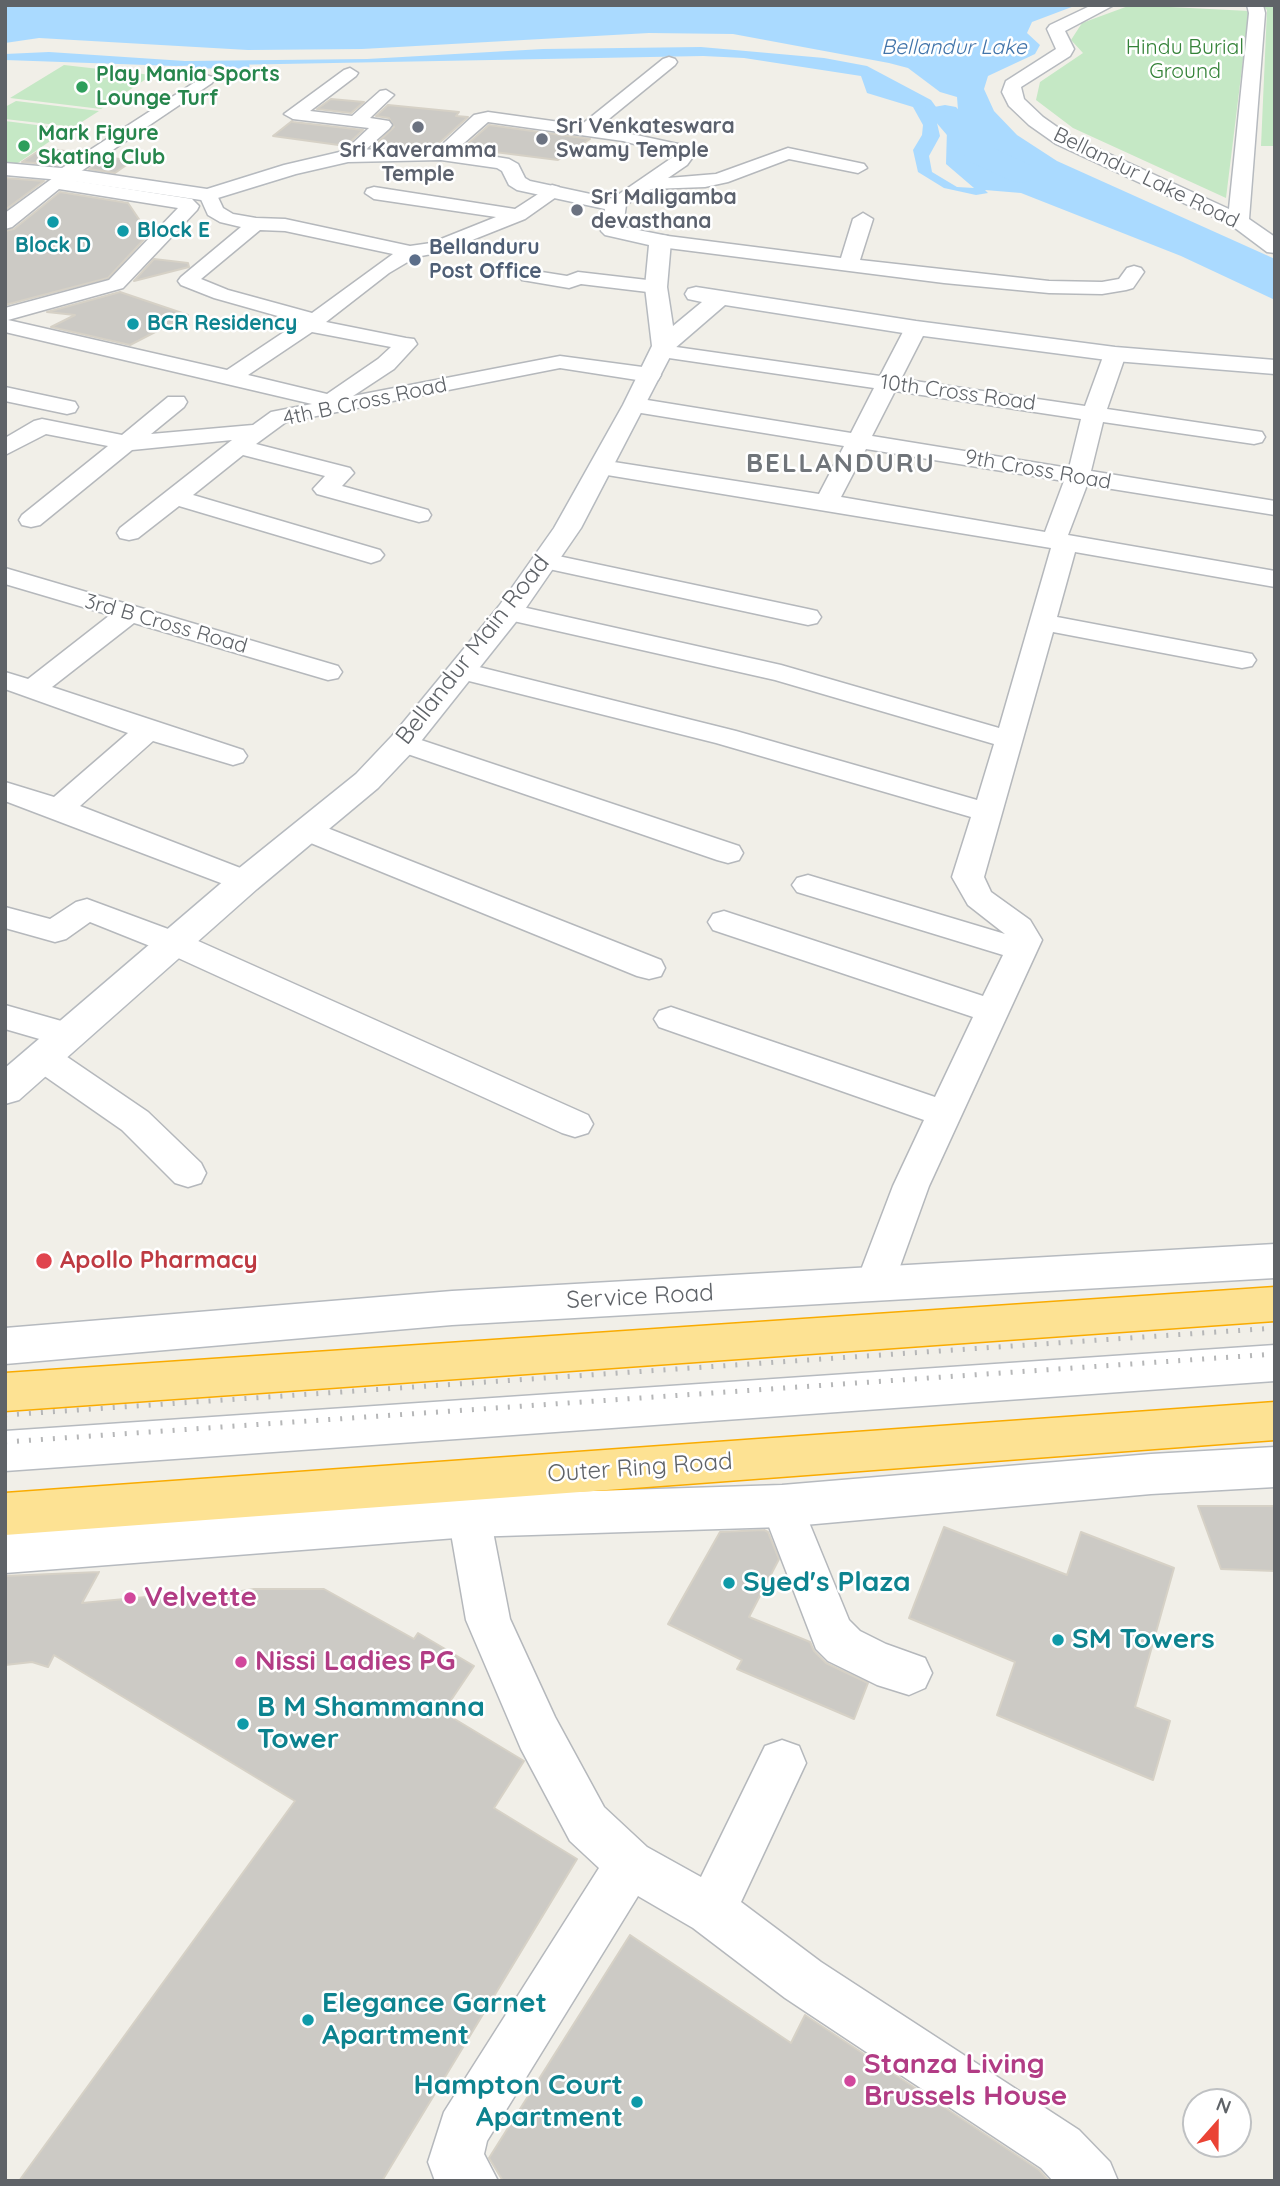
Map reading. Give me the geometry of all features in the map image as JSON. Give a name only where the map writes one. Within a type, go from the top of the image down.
[{"type":"highway","points":[[5,1392],[1275,1304]]},
{"type":"highway","name":"Outer Ring Road","points":[[5,1514],[1275,1421]]},
{"type":"street","name":"Bellandur Lake Road","points":[[1106,5],[1056,29],[1065,49],[1061,56],[1031,71],[1012,85],[1011,92],[1016,102],[1036,121],[1063,140],[1238,221],[1275,247]]},
{"type":"street","points":[[1238,221],[1257,13],[1255,5]]},
{"type":"street","points":[[585,130],[669,62]]},
{"type":"street","points":[[348,156],[383,125],[294,114],[350,73]]},
{"type":"street","points":[[5,223],[66,177],[206,80]]},
{"type":"street","points":[[357,121],[386,95]]},
{"type":"street","points":[[5,169],[208,195],[291,169],[348,156],[441,154],[502,163],[511,168],[516,181],[524,186],[616,205],[681,161],[686,153],[657,143],[488,117],[480,120],[441,154]]},
{"type":"street","points":[[647,184],[705,182],[788,153],[858,167]]},
{"type":"street","points":[[5,174],[66,177]]},
{"type":"street","points":[[5,315],[116,284],[190,206],[185,203],[66,185],[66,177]]},
{"type":"street","points":[[208,195],[215,211],[228,218],[256,224],[285,225],[410,252],[435,248],[518,215],[552,191]]},
{"type":"street","points":[[374,193],[518,215]]},
{"type":"street","points":[[616,205],[612,231],[660,242],[849,263],[944,277],[1049,287],[1102,288],[1126,284],[1133,272]]},
{"type":"street","points":[[849,263],[863,219]]},
{"type":"street","points":[[5,326],[318,398],[332,404],[386,364],[406,344],[313,323],[188,281],[206,262],[256,224]]},
{"type":"street","points":[[658,357],[656,287],[660,242]]},
{"type":"street","points":[[230,378],[313,323],[353,289],[410,252]]},
{"type":"street","points":[[528,276],[569,282],[578,278],[656,287],[916,328],[1115,354],[1275,367]]},
{"type":"street","name":"Bellandur Main Road","points":[[5,1090],[367,780],[402,743],[509,612],[567,528],[635,405],[658,357],[720,298]]},
{"type":"street","points":[[827,502],[916,328]]},
{"type":"street","points":[[875,1283],[911,1186],[1026,940],[1019,928],[979,898],[968,877],[1010,740],[1094,413],[1115,354]]},
{"type":"street","name":"10th Cross Road","points":[[658,357],[886,383],[1254,437]]},
{"type":"street","name":"4th B Cross Road","points":[[42,426],[129,443],[259,431],[279,417],[332,404],[559,362],[658,357]]},
{"type":"street","points":[[5,394],[67,407],[42,426],[9,445]]},
{"type":"street","points":[[31,520],[129,443],[176,402]]},
{"type":"street","name":"9th Cross Road","points":[[635,405],[1275,508]]},
{"type":"street","points":[[129,533],[259,431]]},
{"type":"street","points":[[239,447],[342,473],[325,489],[419,515]]},
{"type":"street","points":[[601,467],[827,502],[1275,579]]},
{"type":"street","points":[[175,497],[371,555]]},
{"type":"street","points":[[544,561],[808,617]]},
{"type":"street","name":"3rd B Cross Road","points":[[5,576],[328,671]]},
{"type":"street","points":[[509,612],[781,673],[1010,740]]},
{"type":"street","points":[[18,685],[128,614]]},
{"type":"street","points":[[1041,622],[1242,660]]},
{"type":"street","points":[[463,671],[726,737],[987,812]]},
{"type":"street","points":[[18,685],[233,756]]},
{"type":"street","points":[[59,809],[148,730]]},
{"type":"street","points":[[402,743],[728,853]]},
{"type":"street","points":[[5,791],[246,881]]},
{"type":"street","points":[[307,830],[649,968]]},
{"type":"street","points":[[808,885],[1022,950]]},
{"type":"street","points":[[5,917],[55,931],[87,909],[176,944],[575,1124]]},
{"type":"street","points":[[724,922],[993,1011]]},
{"type":"street","points":[[5,1017],[55,1046],[188,1173]]},
{"type":"street","points":[[671,1019],[945,1114]]},
{"type":"street","name":"Service Road","points":[[23,1344],[452,1308],[1275,1261]]},
{"type":"street","points":[[5,1378],[23,1344]]},
{"type":"street","points":[[5,1451],[1275,1363]]},
{"type":"street","points":[[5,1551],[469,1516],[782,1506],[1137,1475],[1275,1467]]},
{"type":"street","points":[[782,1506],[832,1634],[844,1646],[877,1663],[909,1674]]},
{"type":"street","points":[[469,1516],[488,1620],[538,1732],[587,1824],[630,1864],[711,1910],[803,1980],[1060,2149],[1091,2181]]},
{"type":"street","points":[[711,1910],[782,1763]]},
{"type":"street","points":[[471,2181],[455,2162],[463,2131],[630,1864]]},
{"type":"green space","name":"Hindu Burial Ground","points":[[1131,5],[1249,11],[1226,198],[1073,128],[1036,100],[1040,82],[1083,53],[1071,40],[1082,23]]},
{"type":"green space","points":[[1262,5],[1275,5],[1275,146],[1261,146],[1267,10]]},
{"type":"green space","name":"Play Mania Sports Lounge Turf","points":[[64,65],[152,75],[101,109],[10,98]]},
{"type":"green space","points":[[16,101],[99,111],[74,127],[5,119],[5,107]]},
{"type":"green space","name":"Mark Figure Skating Club","points":[[5,121],[68,129],[15,165],[5,163]]},
{"type":"water","name":"Bellandur Lake","points":[[5,5],[1077,5],[1032,22],[1027,33],[1040,45],[1035,54],[988,76],[984,89],[994,111],[1017,135],[1057,161],[1275,259],[1275,300],[1181,256],[1021,193],[985,190],[988,193],[976,195],[944,188],[918,172],[913,150],[922,135],[923,125],[913,107],[867,93],[861,76],[744,58],[703,56],[175,66],[5,60],[5,54],[49,52],[185,61],[367,59],[543,49],[701,47],[824,58],[867,66],[931,100],[944,118],[937,123],[940,136],[929,156],[932,172],[957,187],[974,188],[946,164],[947,129],[958,110],[957,97],[940,92],[908,68],[889,63],[733,34],[649,33],[362,49],[248,50],[39,38],[5,43]]},
{"type":"building","points":[[331,99],[364,102],[351,113],[317,109]]},
{"type":"building","points":[[388,105],[459,112],[456,116],[468,117],[437,145],[373,147],[394,127],[389,118],[376,116]]},
{"type":"building","points":[[292,121],[363,130],[346,146],[273,136]]},
{"type":"building","name":"Sri Venkateswara Swamy Temple","points":[[489,125],[590,139],[558,160],[463,148]]},
{"type":"building","points":[[43,148],[80,153],[61,165],[22,162]]},
{"type":"building","points":[[107,157],[132,161],[115,173],[89,169]]},
{"type":"building","points":[[5,178],[44,181],[5,210]]},
{"type":"building","points":[[60,192],[128,203],[149,234],[108,278],[5,305],[5,231],[14,229]]},
{"type":"building","points":[[154,259],[188,263],[189,267],[134,281]]},
{"type":"building","points":[[120,292],[188,315],[130,345],[51,327],[75,315],[47,312]]},
{"type":"building","points":[[1198,1506],[1275,1506],[1275,1571],[1221,1569]]},
{"type":"building","name":"SM Towers","points":[[944,1527],[1067,1575],[1081,1532],[1174,1568],[1135,1707],[1170,1721],[1153,1780],[997,1715],[1015,1662],[909,1618]]},
{"type":"building","points":[[720,1532],[768,1532],[779,1559],[749,1617],[810,1642],[814,1651],[826,1663],[868,1683],[854,1719],[737,1669],[742,1660],[668,1624]]},
{"type":"building","name":"Elegance Garnet Apartment","points":[[99,1572],[82,1603],[189,1593],[223,1594],[254,1589],[324,1589],[414,1639],[418,1633],[474,1666],[443,1712],[524,1761],[494,1808],[577,1859],[382,2181],[19,2181],[295,1801],[54,1655],[48,1667],[32,1662],[5,1665],[5,1576]]},
{"type":"building","points":[[630,1935],[791,2043],[805,2015],[1039,2170],[1049,2181],[503,2181],[489,2158]]},
{"type":"waterway","points":[[197,66],[247,66]]},
{"type":"waterway","points":[[928,107],[945,114]]},
{"type":"waterway","points":[[945,114],[982,155],[1021,173]]},
{"type":"railway","points":[[5,1415],[1275,1328]]},
{"type":"railway","points":[[5,1442],[1275,1354]]},
{"type":"place","name":"Play Mania Sports Lounge Turf","points":[[82,87]]},
{"type":"place","name":"Sri Kaveramma Temple","points":[[418,127]]},
{"type":"place","name":"Sri Venkateswara Swamy Temple","points":[[542,139]]},
{"type":"place","name":"Mark Figure Skating Club","points":[[24,146]]},
{"type":"place","name":"Sri Maligamba devasthana","points":[[577,210]]},
{"type":"place","name":"Block D","points":[[53,222]]},
{"type":"place","name":"Block E","points":[[123,231]]},
{"type":"place","name":"Bellanduru Post Office","points":[[415,260]]},
{"type":"place","name":"BCR Residency","points":[[133,324]]},
{"type":"place","name":"Apollo Pharmacy","points":[[44,1261]]},
{"type":"place","name":"Syed's Plaza","points":[[729,1583]]},
{"type":"place","name":"Velvette","points":[[130,1598]]},
{"type":"place","name":"SM Towers","points":[[1058,1640]]},
{"type":"place","name":"Nissi Ladies PG","points":[[241,1662]]},
{"type":"place","name":"B M Shammanna Tower","points":[[243,1724]]},
{"type":"place","name":"Elegance Garnet Apartment","points":[[308,2020]]},
{"type":"place","name":"Stanza Living Brussels House","points":[[850,2081]]},
{"type":"place","name":"Hampton Court Apartment","points":[[637,2102]]},
{"type":"district","name":"BELLANDURU","points":[[841,464]]}]
